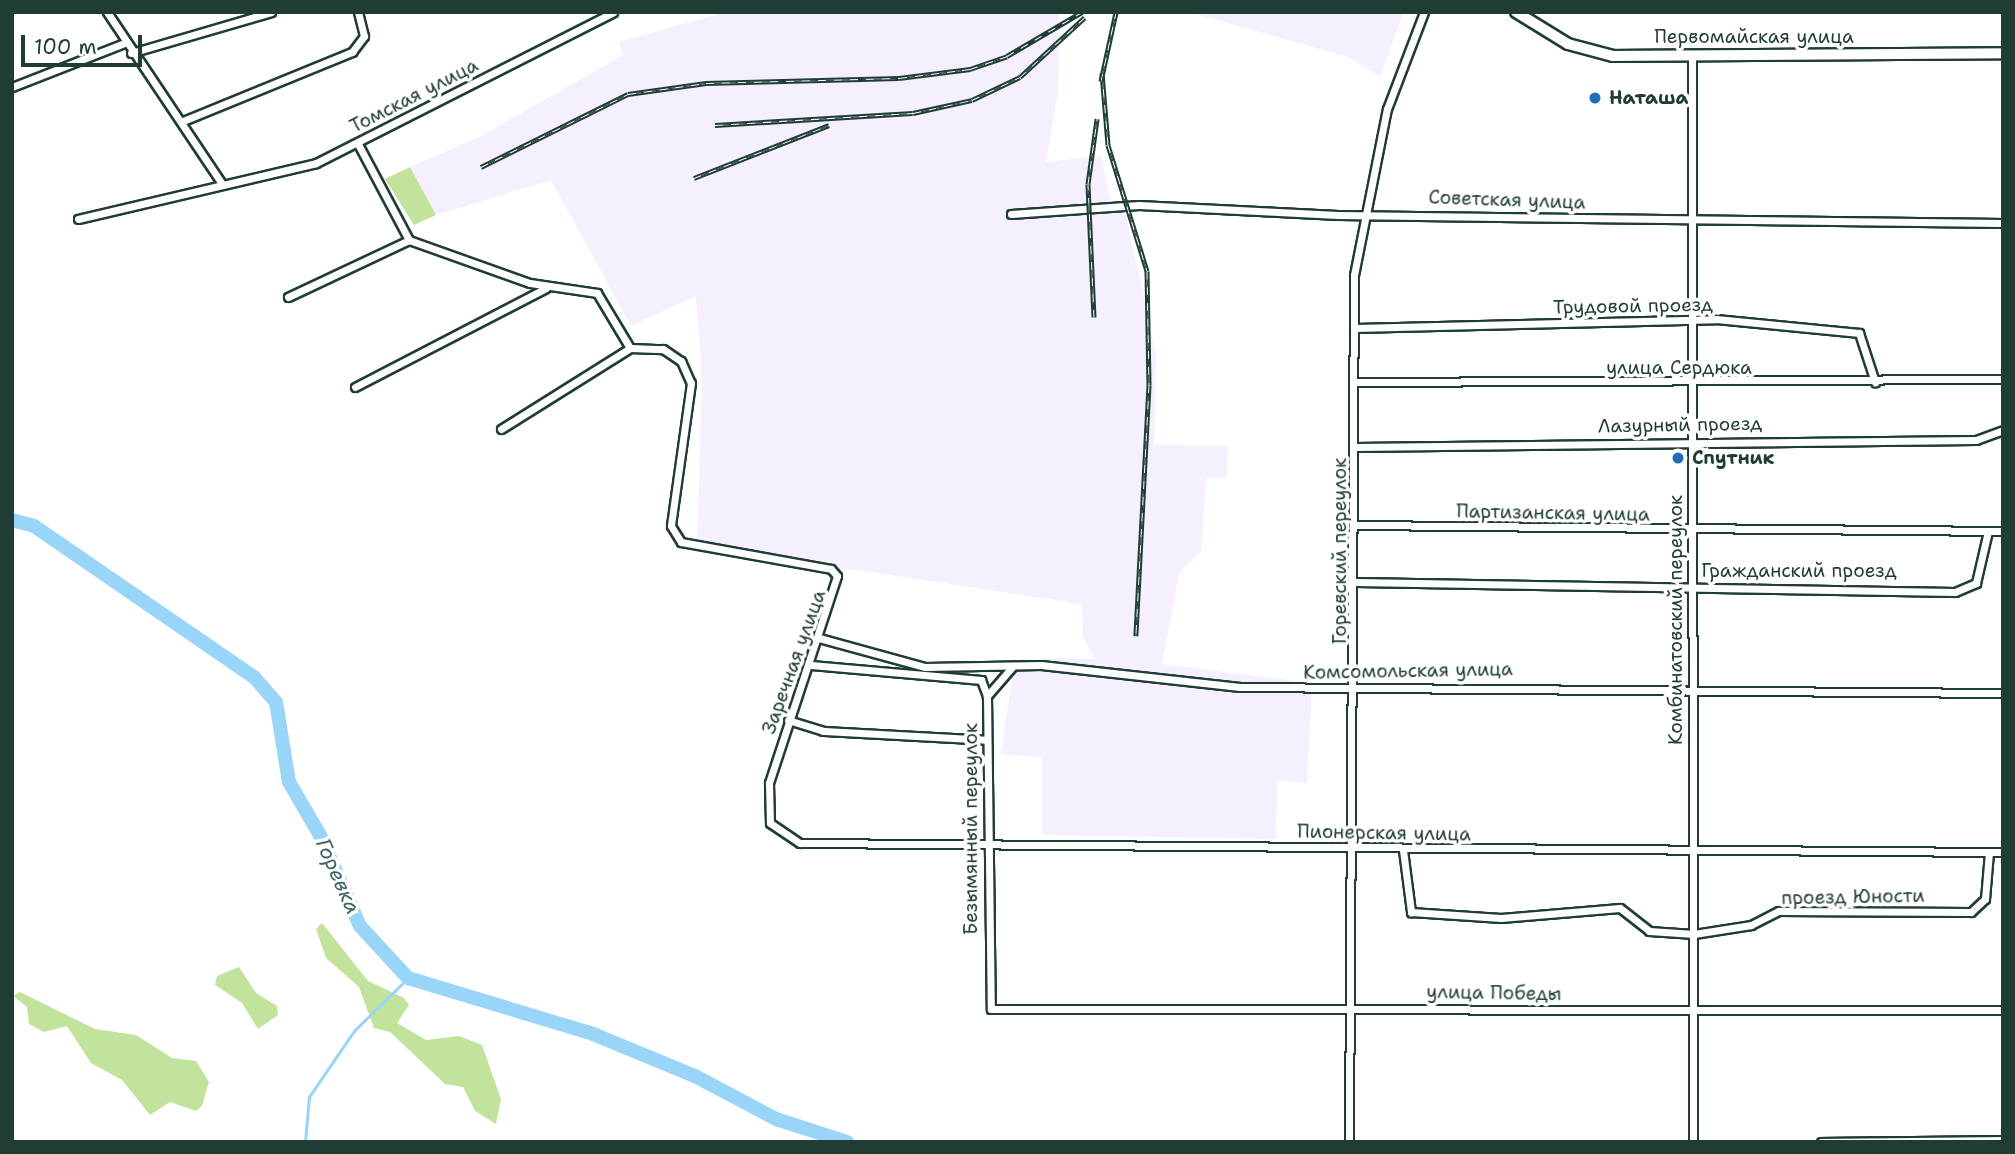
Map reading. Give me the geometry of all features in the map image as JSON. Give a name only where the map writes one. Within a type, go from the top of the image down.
[{"type":"main road","name":"Первомайская улица","points":[[1516,12],[1568,44],[1613,56],[2003,53]]},
{"type":"street","points":[[107,12],[156,93],[183,121],[222,182]]},
{"type":"street","points":[[131,53],[271,12]]},
{"type":"street","points":[[183,121],[352,52],[364,36],[358,12]]},
{"type":"street","name":"Томская улица","points":[[78,219],[222,182],[292,172],[358,144],[613,12]]},
{"type":"street","name":"Горевский переулок","points":[[1349,1142],[1354,847],[1357,244],[1387,109],[1424,12]]},
{"type":"street","points":[[12,86],[124,43]]},
{"type":"street","name":"Комбинатовский переулок","points":[[1692,55],[1691,222],[1694,323],[1690,531],[1694,688],[1693,1142]]},
{"type":"street","points":[[358,144],[409,240],[546,288],[597,293],[630,348],[501,429]]},
{"type":"street","name":"Советская улица","points":[[1011,214],[1139,205],[1691,222],[2003,223]]},
{"type":"street","points":[[288,297],[409,240]]},
{"type":"street","points":[[355,387],[546,288]]},
{"type":"street","name":"Трудовой проезд","points":[[1355,328],[1694,323],[1716,319],[1859,333],[1875,382]]},
{"type":"street","name":"Заречная улица","points":[[630,348],[663,349],[681,361],[691,383],[671,526],[681,542],[831,569],[838,587],[769,783],[770,823]]},
{"type":"street","name":"улица Сердюка","points":[[1355,383],[1693,384],[2003,379]]},
{"type":"street","name":"Лазурный проезд","points":[[1355,447],[1692,440],[1976,440],[2003,430]]},
{"type":"street","name":"Партизанская улица","points":[[1355,525],[1690,531],[2003,531]]},
{"type":"street","name":"Гражданский проезд","points":[[1356,582],[1955,592],[1976,583],[1988,531]]},
{"type":"street","name":"Комсомольская улица","points":[[819,638],[925,667],[1013,666],[1149,672],[1240,687],[1355,684],[2003,693]]},
{"type":"street","points":[[811,665],[981,680],[987,696]]},
{"type":"street","name":"Безымянный переулок","points":[[988,1003],[984,844],[987,696],[1013,666]]},
{"type":"street","points":[[789,720],[823,731],[987,740]]},
{"type":"street","name":"Пионерская улица","points":[[770,823],[800,842],[1354,847],[1403,850],[2003,852]]},
{"type":"street","name":"проезд Юности","points":[[1403,850],[1411,912],[1501,918],[1620,908],[1650,932],[1694,934],[1751,925],[1779,911],[1971,912],[1985,899],[1989,852]]},
{"type":"street","name":"улица Победы","points":[[988,1003],[997,1010],[1350,1007],[2003,1010]]},
{"type":"street","points":[[1821,1142],[2003,1139]]},
{"type":"shaded area","points":[[726,12],[1059,12],[1058,92],[1046,162],[1101,156],[1110,200],[1126,215],[1156,355],[1154,445],[1228,446],[1227,478],[1206,478],[1201,551],[1179,573],[1162,664],[1312,683],[1307,783],[1277,780],[1276,839],[1042,835],[1042,757],[1001,754],[1013,671],[1041,668],[1041,658],[1095,659],[1083,637],[1082,604],[697,546],[702,381],[696,296],[631,326],[551,180],[436,215],[410,167],[481,136],[623,55],[619,42]]},
{"type":"shaded area","points":[[1189,12],[1404,12],[1380,76],[1348,57]]},
{"type":"green space","points":[[410,167],[436,215],[414,225],[385,179]]},
{"type":"green space","points":[[322,923],[368,981],[404,998],[409,1005],[397,1023],[426,1040],[459,1036],[482,1045],[501,1099],[496,1124],[475,1111],[463,1087],[445,1084],[390,1032],[374,1028],[359,987],[326,958],[316,929]]},
{"type":"green space","points":[[239,967],[256,993],[277,1006],[278,1015],[258,1029],[242,1003],[215,985],[217,976]]},
{"type":"green space","points":[[20,992],[95,1029],[136,1035],[172,1058],[196,1061],[209,1082],[202,1106],[196,1111],[170,1102],[150,1115],[122,1080],[91,1063],[67,1026],[44,1032],[29,1024],[27,1007],[13,996]]},
{"type":"waterway","name":"Горевка","points":[[12,520],[34,526],[254,677],[276,702],[289,782],[320,835],[360,926],[408,978],[593,1034],[695,1076],[776,1119],[847,1142]]},
{"type":"waterway","points":[[305,1142],[309,1097],[354,1031],[408,978]]},
{"type":"railway","points":[[481,167],[628,94],[706,83],[899,78],[970,69],[1007,56],[1082,12]]},
{"type":"railway","points":[[1101,81],[1116,12]]},
{"type":"railway","points":[[715,125],[913,113],[972,100],[1020,77],[1085,17]]},
{"type":"railway","points":[[1102,73],[1108,145],[1147,271],[1149,385],[1136,636]]},
{"type":"railway","points":[[1094,317],[1088,184],[1097,119]]},
{"type":"railway","points":[[694,178],[829,125]]},
{"type":"place","name":"Наташа","points":[[1595,98]]},
{"type":"place","name":"Спутник","points":[[1678,458]]}]
